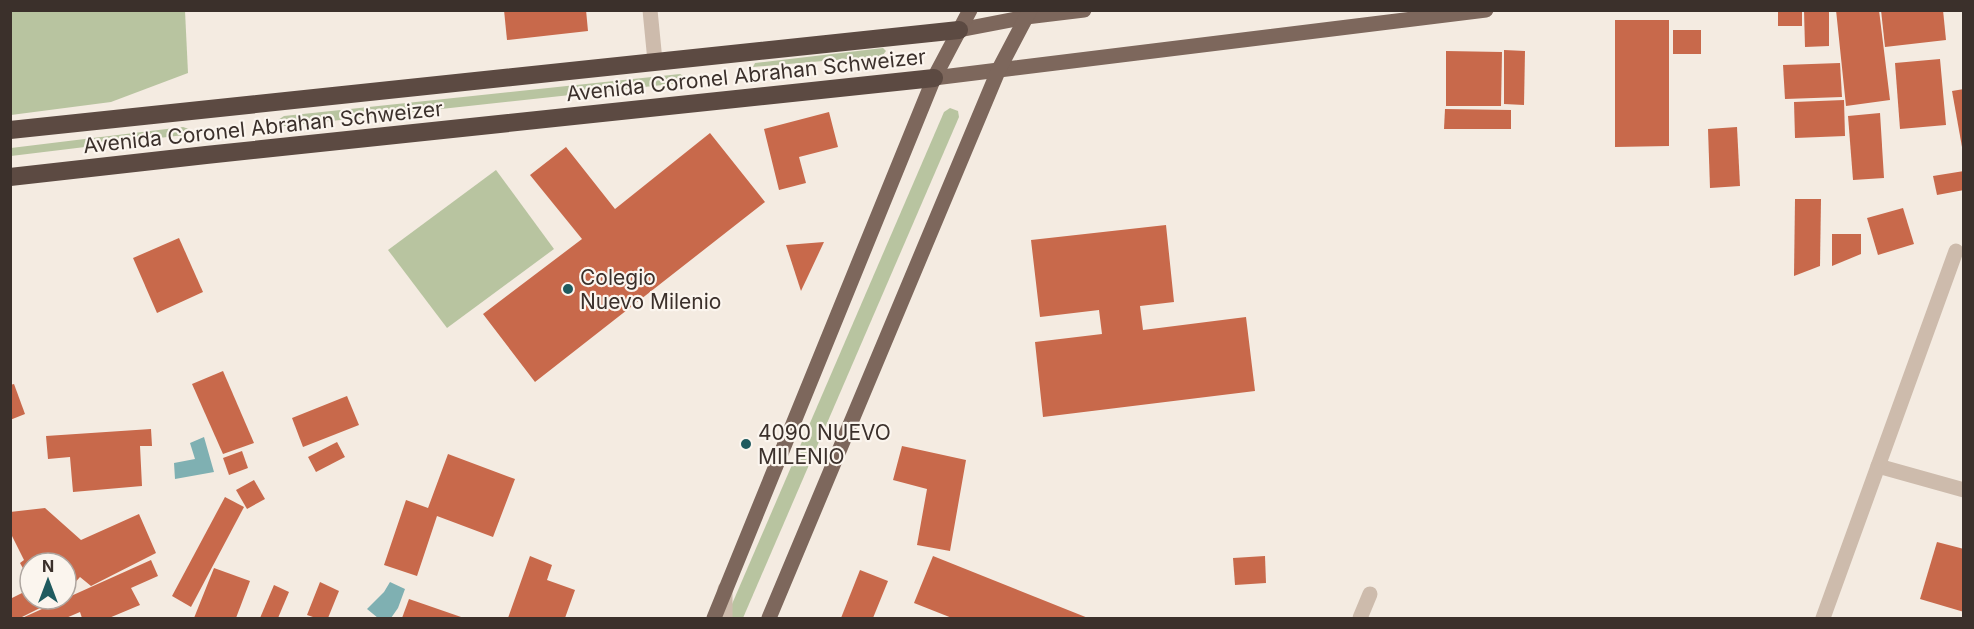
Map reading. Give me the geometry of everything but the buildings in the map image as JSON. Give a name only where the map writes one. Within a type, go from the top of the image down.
[{"type":"highway","name":"Avenida Coronel Abrahan Schweizer","points":[[10,130],[959,30]]},
{"type":"highway","name":"Avenida Coronel Abrahan Schweizer","points":[[10,177],[206,154],[933,78]]},
{"type":"main road","points":[[714,618],[933,78],[970,10]]},
{"type":"main road","name":"Avenida Coronel Abrahan Schweizer","points":[[959,30],[1028,14],[1084,10]]},
{"type":"main road","name":"Avenida Coronel Abrahan Schweizer","points":[[933,78],[1486,10]]},
{"type":"main road","points":[[769,618],[999,69],[1028,14]]},
{"type":"street","points":[[650,10],[655,62]]},
{"type":"street","points":[[1822,618],[1956,251]]},
{"type":"street","points":[[1878,466],[1964,490]]},
{"type":"street","points":[[725,589],[725,618]]},
{"type":"street","points":[[1360,618],[1370,594]]},
{"type":"green space","points":[[10,11],[185,11],[188,73],[111,102],[11,115]]},
{"type":"green space","points":[[883,48],[886,51],[882,56],[753,67],[755,63]]},
{"type":"green space","points":[[680,74],[685,77],[684,82],[681,83],[285,126],[280,126],[278,120],[284,116]]},
{"type":"green space","points":[[950,108],[958,111],[959,117],[743,618],[726,618],[944,112]]},
{"type":"green space","points":[[183,127],[189,129],[187,134],[11,156],[11,148]]},
{"type":"green space","points":[[496,170],[554,249],[447,328],[388,250]]},
{"type":"water","points":[[204,437],[214,472],[175,479],[174,463],[195,459],[190,443]]},
{"type":"water","points":[[390,582],[405,589],[398,608],[391,618],[378,618],[367,609],[384,592]]},
{"type":"place","name":"Colegio Nuevo Milenio","points":[[568,289]]},
{"type":"place","name":"4090 NUEVO MILENIO","points":[[746,444]]}]
